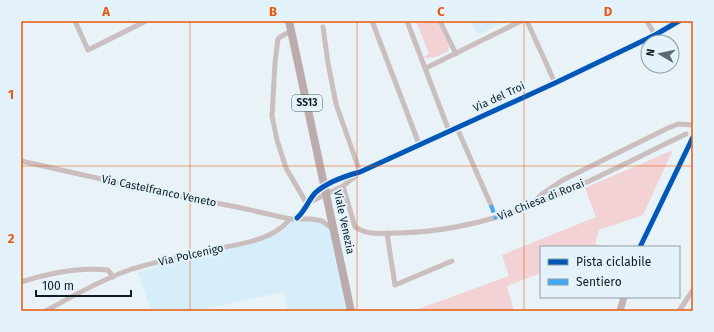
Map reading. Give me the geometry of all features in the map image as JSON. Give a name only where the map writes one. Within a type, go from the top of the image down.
[{"type":"main road","name":"Viale Venezia","points":[[288,21],[327,194],[351,311]]},
{"type":"main road","points":[[640,246],[690,136]]},
{"type":"main road","points":[[620,311],[624,298]]},
{"type":"street","points":[[76,21],[88,50],[142,22]]},
{"type":"street","points":[[372,21],[419,144]]},
{"type":"street","points":[[407,21],[449,131]]},
{"type":"street","points":[[440,21],[456,54]]},
{"type":"street","points":[[426,68],[521,21]]},
{"type":"street","points":[[526,21],[554,83]]},
{"type":"street","points":[[647,21],[654,34]]},
{"type":"street","name":"Via del Troi","points":[[657,34],[679,21]]},
{"type":"street","points":[[323,26],[336,104],[360,172]]},
{"type":"street","points":[[291,31],[280,37],[278,40],[272,116],[276,140],[286,168],[308,204]]},
{"type":"street","name":"Via del Troi","points":[[325,186],[345,176],[360,172],[457,128],[640,42]]},
{"type":"street","points":[[529,207],[542,194],[563,180],[666,129],[678,124],[693,125]]},
{"type":"street","points":[[457,128],[491,205]]},
{"type":"street","name":"Via Chiesa di Rorai","points":[[343,186],[355,227],[360,231],[370,233],[387,233],[436,231],[496,219],[529,207],[690,136]]},
{"type":"street","name":"Via Castelfranco Veneto","points":[[21,161],[159,192],[290,219],[297,218],[322,221],[335,231]]},
{"type":"street","name":"Via del Troi","points":[[327,194],[343,186],[360,172]]},
{"type":"street","points":[[297,218],[303,213],[315,193],[325,186]]},
{"type":"street","points":[[308,204],[327,194]]},
{"type":"street","name":"Via Polcenigo","points":[[46,311],[113,277],[131,270],[261,239],[283,228],[290,219]]},
{"type":"street","points":[[387,233],[395,285],[452,261]]},
{"type":"street","points":[[21,282],[45,275],[73,270],[108,270],[113,277]]},
{"type":"street","points":[[679,311],[693,290]]},
{"type":"street","points":[[688,298],[693,301]]},
{"type":"shaded area","points":[[416,21],[437,21],[449,46],[448,51],[436,57],[424,57],[429,54]]},
{"type":"shaded area","points":[[471,21],[506,21],[478,35]]},
{"type":"shaded area","points":[[673,150],[643,215],[599,230],[595,244],[605,246],[540,246],[540,273],[507,286],[514,311],[413,311],[509,276],[502,255],[596,217],[585,188]]},
{"type":"shaded area","points":[[307,220],[321,223],[331,232],[349,311],[288,311],[284,292],[194,311],[151,311],[138,272],[195,256],[259,241],[284,230],[291,221]]},
{"type":"marked path","points":[[491,205],[496,219]]},
{"type":"cycle path","points":[[297,218],[315,193],[331,183],[360,172],[555,83],[655,35],[679,21]]},
{"type":"cycle path","points":[[640,246],[693,137]]}]
